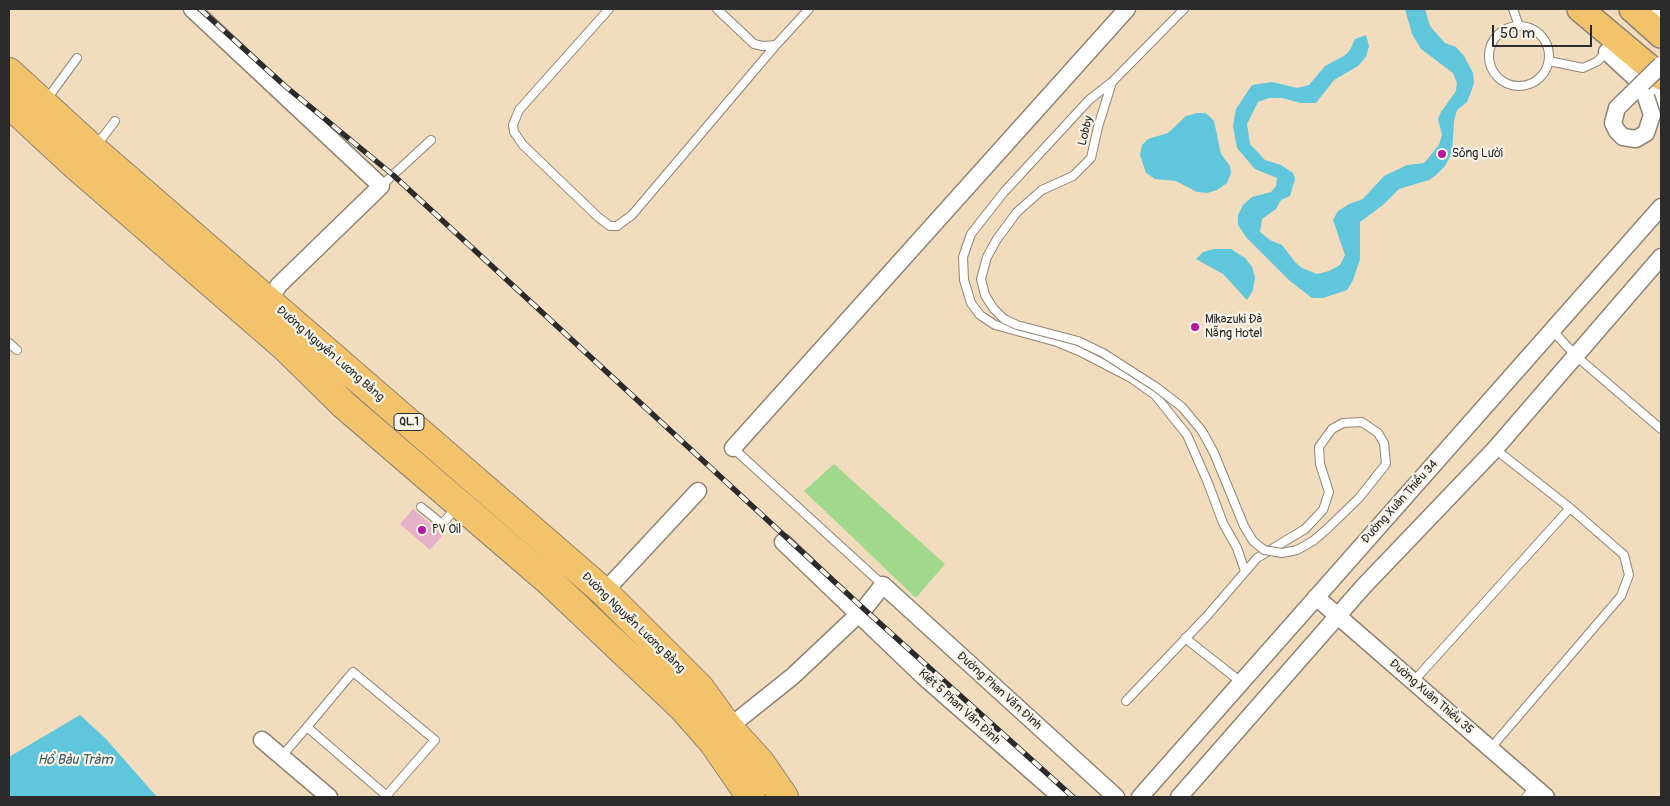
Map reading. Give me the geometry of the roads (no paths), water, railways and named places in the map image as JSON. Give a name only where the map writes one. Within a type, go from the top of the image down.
[{"type":"highway","name":"Đường Nguyễn Lương Bằng","points":[[9,72],[93,149],[261,311],[604,592],[700,688],[720,735],[751,797]]},
{"type":"highway","name":"QL.1","points":[[9,104],[76,166],[196,270],[261,311]]},
{"type":"highway","name":"Đường Nguyễn Lương Bằng","points":[[261,311],[286,348],[344,405],[550,582],[682,707],[760,762],[784,797]]},
{"type":"main road","points":[[1580,9],[1613,50],[1661,77]]},
{"type":"main road","points":[[1632,9],[1661,35]]},
{"type":"street","points":[[192,9],[382,186],[279,285],[261,311]]},
{"type":"street","points":[[733,448],[1127,9]]},
{"type":"street","points":[[1656,9],[1661,13]]},
{"type":"street","points":[[1613,50],[1654,100],[1652,115],[1646,133],[1636,139],[1623,137],[1613,123],[1617,108],[1661,65]]},
{"type":"street","name":"Đường Xuân Thiều 34","points":[[1140,797],[1661,207]]},
{"type":"street","points":[[1179,797],[1338,616],[1495,449],[1661,257]]},
{"type":"street","points":[[604,592],[698,491]]},
{"type":"street","name":"Kiệt 5 Phan Văn Đình","points":[[783,542],[858,615],[1061,797]]},
{"type":"street","points":[[720,735],[792,676],[858,615],[883,585]]},
{"type":"street","name":"Đường Phan Văn Đình","points":[[883,585],[1116,797]]},
{"type":"street","name":"Đường Xuân Thiều 35","points":[[1316,597],[1490,749],[1536,794]]},
{"type":"street","points":[[262,740],[329,797]]},
{"type":"lane","points":[[610,9],[519,110],[513,125],[514,132],[523,145],[598,217],[610,226],[617,226],[632,215],[776,45],[809,9]]},
{"type":"lane","points":[[717,9],[754,44],[776,45]]},
{"type":"lane","points":[[1184,9],[1112,82],[1089,100],[1004,192],[970,234],[963,257],[964,280],[971,303],[980,315],[995,325],[1057,342],[1078,351],[1131,378],[1155,395],[1186,435],[1208,483],[1223,523],[1237,548],[1245,571]]},
{"type":"lane","points":[[1513,9],[1520,26]]},
{"type":"lane","points":[[1520,26],[1530,28],[1544,38],[1548,45],[1549,61],[1545,73],[1530,85],[1511,85],[1495,74],[1489,58],[1493,41],[1505,30],[1520,26]]},
{"type":"lane","points":[[1549,61],[1583,68],[1598,61],[1613,50]]},
{"type":"lane","points":[[43,105],[77,58]]},
{"type":"lane","name":"Lobby","points":[[1112,82],[1098,127],[1091,158],[1073,176],[1042,190],[1017,212],[1000,233],[987,257],[981,279],[985,295],[992,308],[1004,319],[1017,325],[1078,341],[1103,353],[1156,387],[1182,407],[1202,431],[1218,462],[1244,526],[1253,542],[1264,550],[1282,553],[1298,550],[1314,541],[1359,498],[1386,464],[1384,442],[1378,433],[1368,425],[1355,422],[1343,423],[1332,429],[1324,438],[1319,456],[1329,492],[1323,510],[1305,529],[1257,558],[1126,701]]},
{"type":"lane","points":[[93,149],[115,121]]},
{"type":"lane","points":[[382,186],[431,140]]},
{"type":"lane","points":[[1552,331],[1576,356],[1661,429]]},
{"type":"lane","points":[[9,343],[17,350]]},
{"type":"lane","points":[[733,448],[883,585]]},
{"type":"lane","points":[[1490,749],[1622,596],[1629,575],[1624,555],[1570,508],[1495,449]]},
{"type":"lane","points":[[421,507],[442,524],[460,503]]},
{"type":"lane","points":[[1413,682],[1570,508]]},
{"type":"lane","points":[[1185,638],[1241,682]]},
{"type":"lane","points":[[281,757],[353,672],[435,740],[387,796],[307,727]]},
{"type":"water","name":"Sông Lười","points":[[1405,9],[1425,9],[1430,26],[1445,43],[1456,47],[1464,56],[1473,73],[1474,83],[1471,92],[1467,102],[1457,110],[1454,121],[1452,153],[1445,166],[1436,175],[1429,180],[1399,189],[1383,205],[1360,222],[1360,259],[1353,280],[1347,290],[1323,298],[1312,298],[1290,281],[1246,237],[1238,225],[1238,215],[1243,205],[1252,197],[1271,192],[1276,186],[1277,178],[1255,169],[1237,148],[1233,126],[1236,109],[1252,85],[1272,82],[1297,88],[1309,85],[1325,66],[1344,56],[1350,50],[1355,39],[1366,35],[1369,46],[1366,57],[1358,66],[1334,80],[1316,103],[1301,103],[1282,98],[1269,98],[1258,102],[1247,124],[1250,144],[1265,160],[1281,165],[1293,173],[1295,179],[1290,196],[1281,200],[1276,209],[1262,219],[1260,232],[1270,240],[1282,245],[1302,268],[1317,274],[1329,271],[1340,265],[1345,255],[1333,220],[1338,211],[1349,204],[1363,199],[1384,176],[1407,165],[1424,163],[1439,145],[1442,135],[1438,119],[1456,91],[1457,83],[1453,73],[1421,49],[1412,34]]},
{"type":"water","points":[[1206,113],[1214,121],[1221,154],[1230,166],[1231,173],[1227,183],[1217,190],[1207,193],[1197,192],[1176,181],[1155,179],[1146,173],[1140,155],[1142,145],[1148,139],[1168,133],[1186,116]]},
{"type":"water","points":[[1214,249],[1231,249],[1245,258],[1252,267],[1255,277],[1253,290],[1247,300],[1223,274],[1196,259],[1203,252]]},
{"type":"water","name":"Hồ Bàu Tràm","points":[[80,715],[106,739],[157,797],[9,797],[9,757]]},
{"type":"railway","points":[[200,9],[285,86],[393,175],[864,609],[1073,797]]},
{"type":"place","name":"Sông Lười","points":[[1442,154]]},
{"type":"place","name":"Mikazuki Đà Nẵng Hotel","points":[[1195,327]]},
{"type":"place","name":"PV Oil","points":[[422,530]]}]
